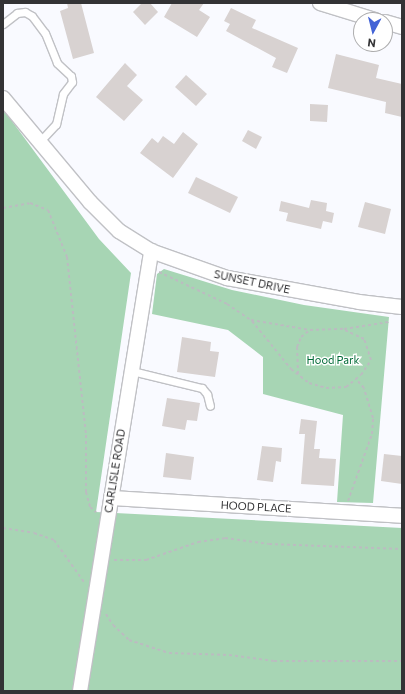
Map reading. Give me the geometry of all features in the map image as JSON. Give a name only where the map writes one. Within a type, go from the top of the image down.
[{"type":"street","points":[[320,3],[353,13]]},
{"type":"street","name":"SUNSET DRIVE","points":[[3,98],[90,202],[119,231],[151,251],[227,278],[359,302],[402,307]]},
{"type":"street","name":"CARLISLE ROAD","points":[[80,691],[151,251]]},
{"type":"street","name":"HOOD PLACE","points":[[111,498],[402,516]]},
{"type":"lane","points":[[3,24],[17,12],[25,12],[32,16],[45,33],[57,63],[71,76],[72,82],[63,94],[56,124],[39,142]]},
{"type":"lane","points":[[132,371],[202,388],[210,406]]},
{"type":"path","points":[[3,208],[30,203],[48,210],[68,257],[86,435],[86,492],[90,507],[96,512],[108,516]]},
{"type":"path","points":[[148,268],[227,304],[251,320],[299,375],[309,383],[326,388],[346,387],[356,379],[369,364],[369,350],[364,340],[344,330]]},
{"type":"path","points":[[251,320],[310,330],[344,330],[388,322]]},
{"type":"path","points":[[299,375],[297,347],[301,337],[310,330]]},
{"type":"path","points":[[343,512],[372,434],[373,418],[364,388],[356,379]]},
{"type":"path","points":[[3,528],[34,533],[54,540],[113,625],[129,640],[169,653],[229,655],[274,661],[402,662]]},
{"type":"path","points":[[101,558],[124,562],[146,560],[198,542],[225,538],[269,544],[402,549]]},
{"type":"green space","points":[[3,109],[99,239],[131,273],[96,512],[402,528],[402,691],[3,691]]},
{"type":"green space","name":"Hood Park","points":[[164,269],[232,290],[304,305],[389,317],[373,503],[337,502],[343,415],[263,394],[263,357],[228,330],[152,314],[157,274]]},
{"type":"building","points":[[67,3],[81,3],[94,53],[73,59],[60,11],[68,8]]},
{"type":"building","points":[[142,3],[150,3],[158,12],[145,25],[133,12]]},
{"type":"building","points":[[172,3],[204,3],[199,10],[210,17],[197,37],[164,17]]},
{"type":"building","points":[[231,8],[256,20],[252,28],[298,48],[287,73],[272,67],[276,58],[226,31],[230,24],[224,21]]},
{"type":"building","points":[[336,54],[379,65],[376,78],[402,84],[402,117],[385,113],[386,102],[328,88]]},
{"type":"building","points":[[125,63],[137,75],[127,86],[143,100],[124,121],[96,97]]},
{"type":"building","points":[[186,75],[207,94],[196,106],[175,87]]},
{"type":"building","points":[[310,104],[328,105],[327,122],[310,121]]},
{"type":"building","points":[[248,130],[262,137],[256,149],[242,141]]},
{"type":"building","points":[[183,132],[198,144],[173,178],[140,153],[152,138],[158,143],[163,136],[174,144]]},
{"type":"building","points":[[196,177],[238,197],[230,213],[188,193]]},
{"type":"building","points":[[311,200],[327,203],[326,211],[334,213],[332,223],[323,221],[321,229],[286,221],[288,213],[279,211],[281,201],[309,208]]},
{"type":"building","points":[[365,202],[391,209],[385,234],[358,227]]},
{"type":"building","points":[[182,337],[211,342],[210,351],[219,352],[215,377],[177,372]]},
{"type":"building","points":[[167,398],[200,403],[197,421],[187,420],[185,430],[162,426]]},
{"type":"building","points":[[301,419],[317,421],[314,449],[320,449],[319,458],[336,459],[334,486],[301,484],[305,434],[299,434]]},
{"type":"building","points":[[262,446],[282,448],[281,462],[276,461],[273,482],[257,480]]},
{"type":"building","points":[[166,453],[194,457],[191,480],[163,477]]},
{"type":"building","points":[[384,454],[402,456],[402,484],[381,481]]}]
